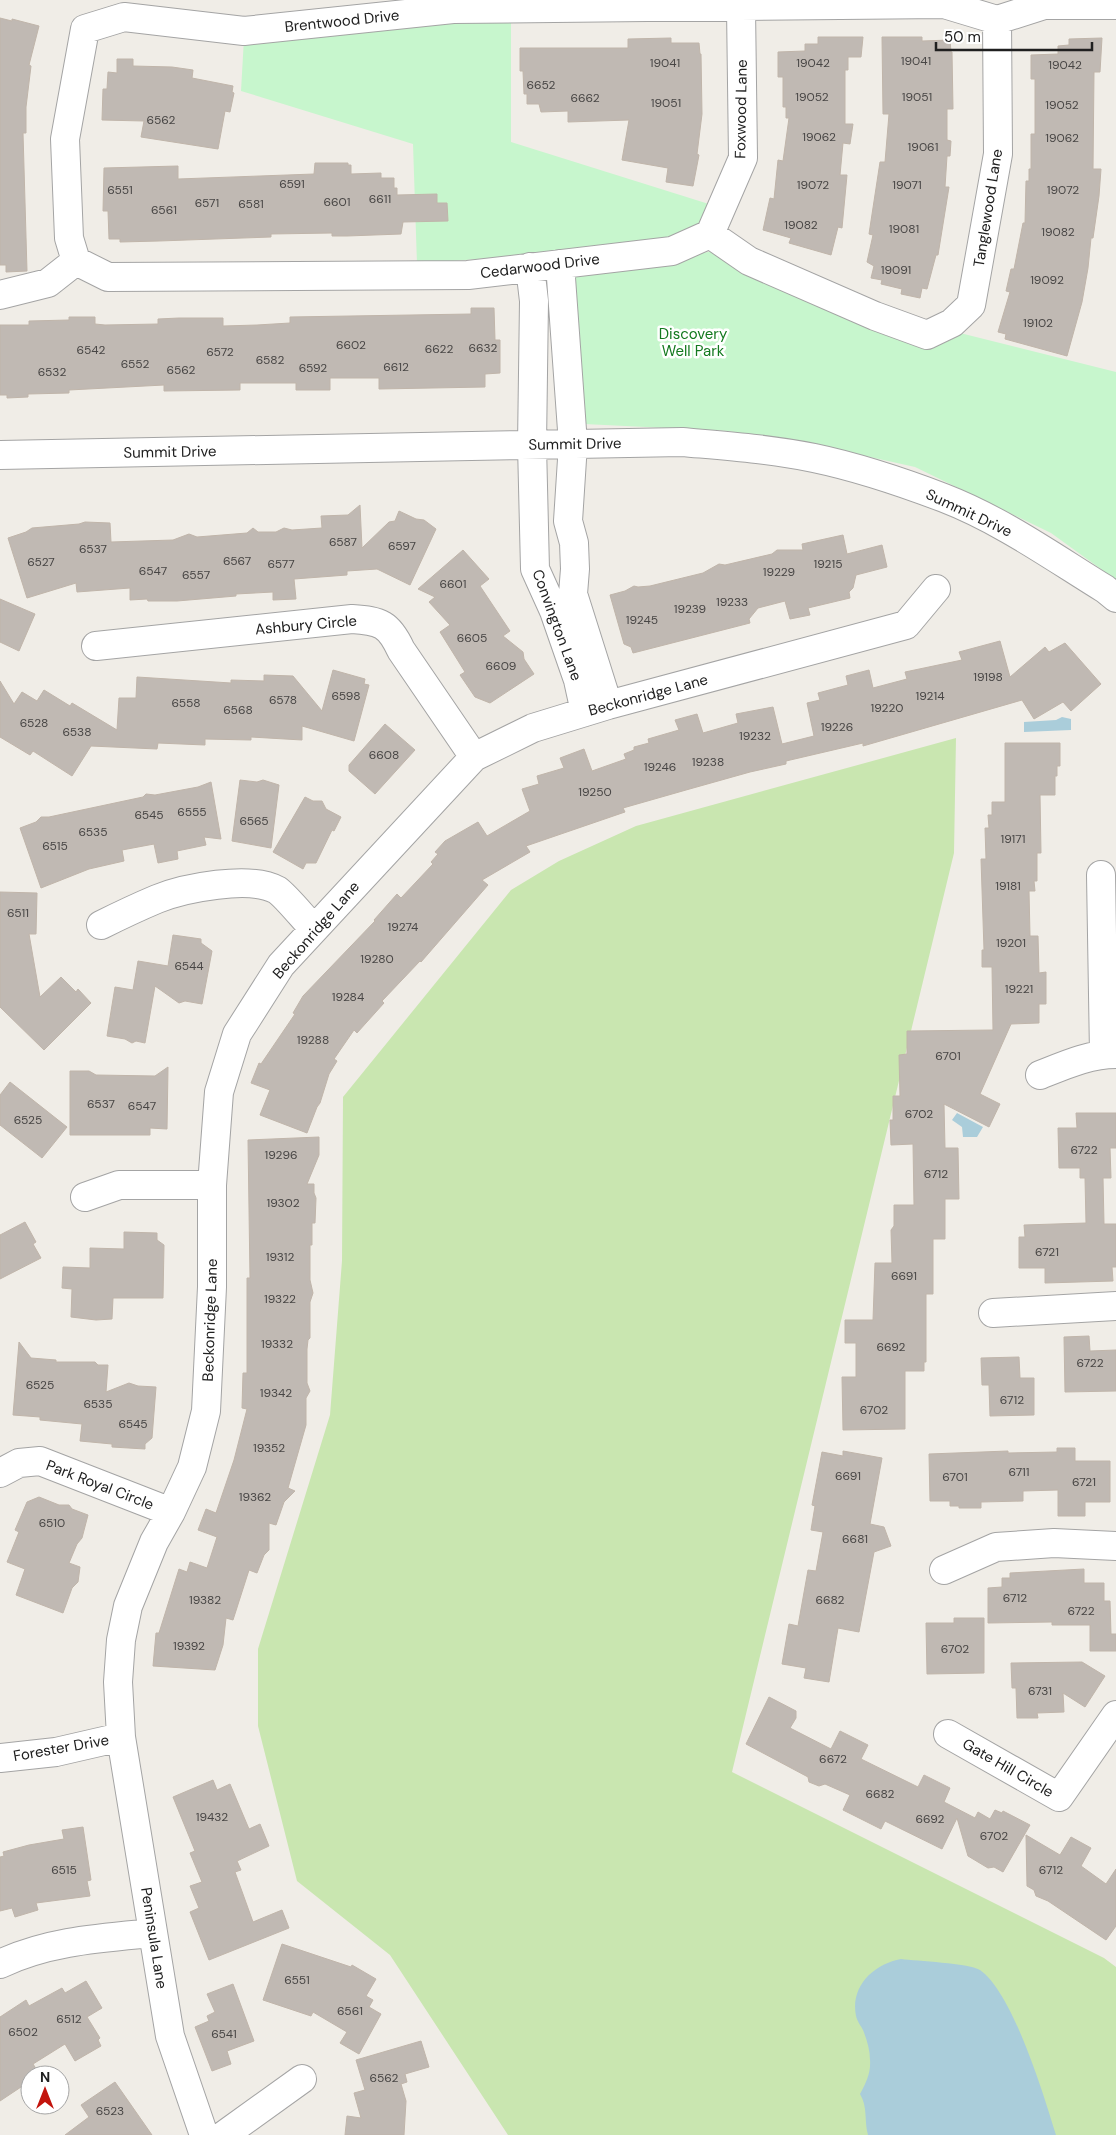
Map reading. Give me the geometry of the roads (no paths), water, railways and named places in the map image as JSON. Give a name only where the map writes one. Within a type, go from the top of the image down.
[{"type":"street","points":[[997,20],[1053,2],[1116,5]]},
{"type":"street","name":"Brentwood Drive","points":[[76,261],[69,238],[66,138],[85,29],[124,16],[244,31],[453,9],[741,8],[944,4],[997,20]]},
{"type":"street","name":"Foxwood Lane","points":[[710,234],[743,158],[741,8]]},
{"type":"street","name":"Tanglewood Lane","points":[[710,234],[749,261],[875,316],[927,335],[952,323],[971,305],[998,154],[997,20]]},
{"type":"street","name":"Cedarwood Drive","points":[[76,261],[108,277],[468,275],[672,251],[710,234]]},
{"type":"street","points":[[0,295],[48,283],[76,261]]},
{"type":"street","name":"Convington Lane","points":[[560,264],[573,444],[568,521],[574,543],[573,594],[596,709]]},
{"type":"street","name":"Convington Lane","points":[[530,267],[534,322],[532,445],[535,569],[543,583],[578,680],[596,709]]},
{"type":"street","points":[[534,322],[564,320]]},
{"type":"street","points":[[532,372],[568,372]]},
{"type":"street","name":"Summit Drive","points":[[0,455],[692,443],[759,449],[814,458],[857,469],[945,498],[1002,526],[1112,587]]},
{"type":"street","points":[[535,529],[570,528]]},
{"type":"street","points":[[543,583],[574,580]]},
{"type":"street","name":"Beckonridge Lane","points":[[121,1737],[118,1682],[121,1640],[128,1606],[154,1542],[172,1512],[192,1467],[206,1411],[212,1287],[212,1185],[218,1092],[237,1034],[281,965],[474,757],[533,728],[596,709],[906,625],[936,589]]},
{"type":"street","name":"Ashbury Circle","points":[[96,646],[352,619],[383,624],[393,632],[401,650],[474,757]]},
{"type":"street","points":[[1040,1075],[1073,1061],[1110,1054],[1101,875]]},
{"type":"street","points":[[101,925],[158,898],[211,886],[234,883],[253,884],[277,890],[314,929]]},
{"type":"street","points":[[85,1197],[119,1185],[212,1185]]},
{"type":"street","points":[[993,1313],[1116,1306]]},
{"type":"street","name":"Park Royal Circle","points":[[0,1473],[19,1463],[40,1461],[172,1512]]},
{"type":"street","points":[[944,1570],[996,1547],[1054,1542],[1116,1546]]},
{"type":"street","name":"Gate Hill Circle","points":[[948,1734],[1059,1797],[1116,1715]]},
{"type":"street","name":"Forester Drive","points":[[0,1758],[56,1752],[121,1737]]},
{"type":"street","name":"Peninsula Lane","points":[[121,1737],[170,2036],[204,2135]]},
{"type":"street","points":[[0,1964],[36,1950],[86,1939],[153,1933]]},
{"type":"street","points":[[224,2135],[302,2079]]},
{"type":"water","points":[[1062,717],[1071,719],[1071,730],[1024,732],[1024,722],[1056,720]]},
{"type":"water","points":[[957,1113],[983,1127],[977,1137],[963,1137],[962,1127],[952,1120]]},
{"type":"water","points":[[901,1959],[954,1964],[974,1968],[980,1970],[992,1982],[1004,2000],[1026,2046],[1056,2135],[868,2135],[865,2109],[860,2094],[869,2074],[870,2056],[866,2038],[856,2016],[855,2005],[860,1986],[873,1971]]},
{"type":"park label","name":"Discovery Well Park","points":[[693,342]]}]
